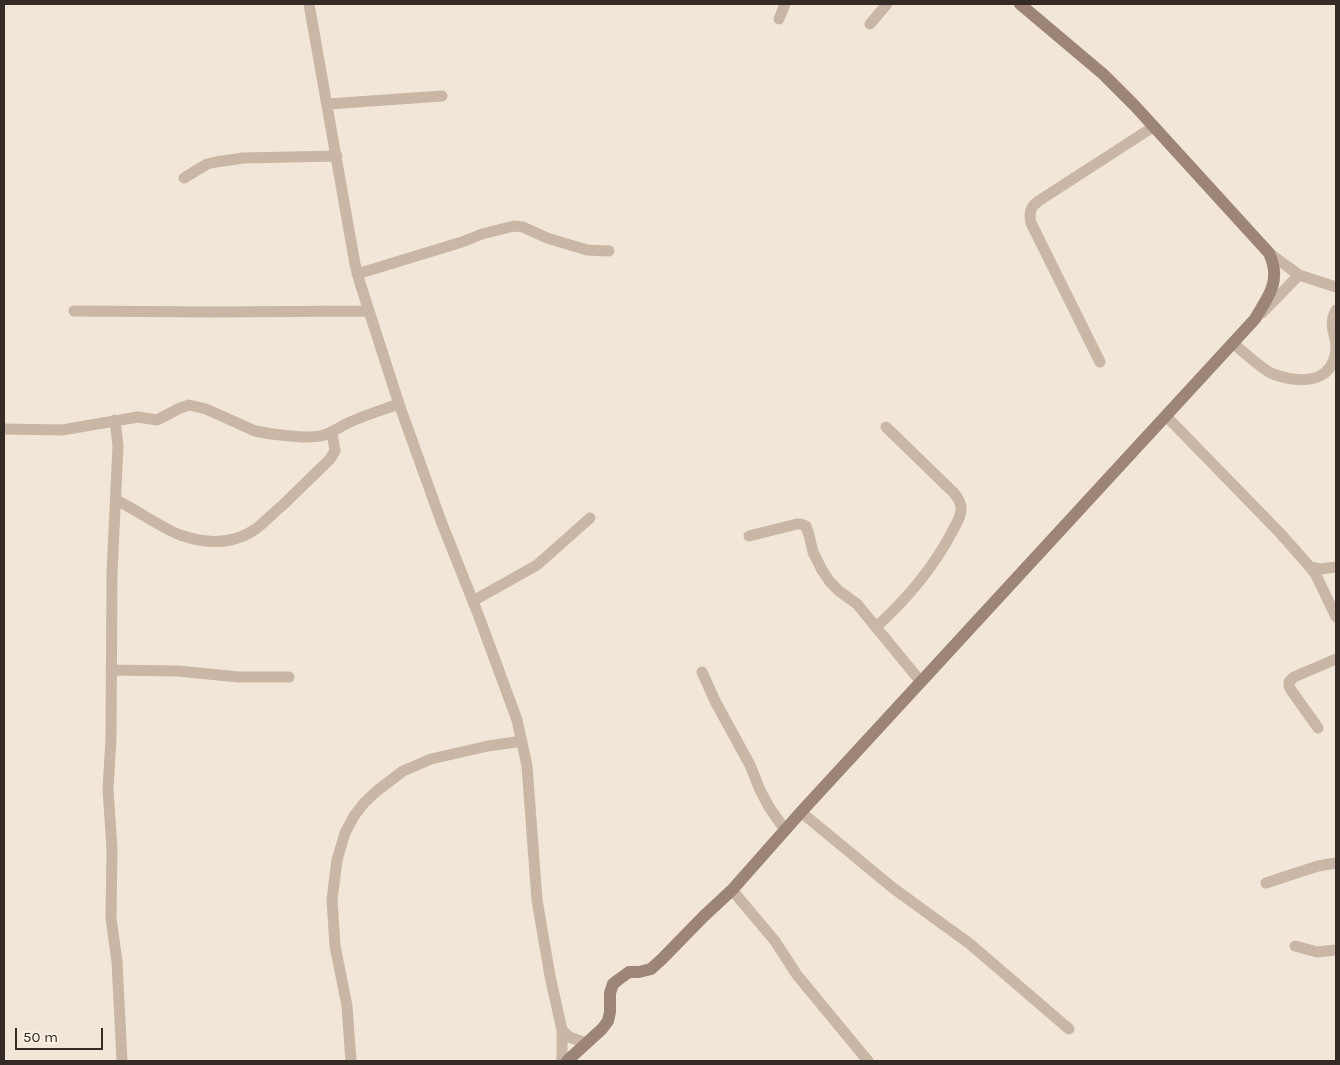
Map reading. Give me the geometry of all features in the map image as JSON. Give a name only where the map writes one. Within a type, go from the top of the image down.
[{"type":"street","points":[[310,4],[357,274],[399,404],[441,521],[512,704],[522,741],[528,775],[538,900],[550,976],[562,1030],[562,1061]]},
{"type":"street","points":[[779,20],[786,4]]},
{"type":"street","points":[[870,24],[887,4]]},
{"type":"street","points":[[1020,4],[1052,29],[1103,74],[1135,106],[1269,253],[1299,275],[1336,287]]},
{"type":"street","points":[[328,104],[442,96]]},
{"type":"street","points":[[1100,362],[1030,223],[1030,211],[1037,202],[1153,127]]},
{"type":"street","points":[[184,178],[207,164],[243,158],[337,156]]},
{"type":"street","points":[[357,274],[462,242],[482,234],[514,226],[523,227],[548,238],[586,250],[609,251]]},
{"type":"street","points":[[1256,319],[1273,285],[1273,264],[1269,253]]},
{"type":"street","points":[[567,1061],[602,1029],[608,1021],[610,993],[613,984],[629,972],[651,969],[732,890],[800,812],[1233,343],[1299,275]]},
{"type":"street","points":[[1233,343],[1271,373],[1313,380],[1325,374],[1333,362],[1336,348],[1331,325],[1336,310]]},
{"type":"street","points":[[74,311],[369,311]]},
{"type":"street","points":[[4,429],[62,430],[138,417],[157,420],[189,405],[206,408],[263,433],[319,437],[370,414],[399,404]]},
{"type":"street","points":[[1166,416],[1280,533],[1310,567],[1316,575],[1336,617]]},
{"type":"street","points":[[115,420],[118,446],[112,573],[111,739],[108,789],[112,850],[111,918],[117,962],[122,1061]]},
{"type":"street","points":[[876,627],[897,608],[926,572],[946,544],[961,511],[960,501],[954,493],[886,427]]},
{"type":"street","points":[[116,500],[170,530],[196,539],[219,542],[242,537],[257,528],[330,460],[335,451],[332,432]]},
{"type":"street","points":[[473,602],[537,565],[590,518]]},
{"type":"street","points":[[749,536],[797,524],[806,526],[810,535],[813,552],[830,582],[857,604],[921,682]]},
{"type":"street","points":[[1310,567],[1336,566]]},
{"type":"street","points":[[1318,728],[1291,690],[1289,682],[1336,659]]},
{"type":"street","points":[[111,670],[177,671],[239,677],[289,677]]},
{"type":"street","points":[[702,672],[715,701],[750,765],[764,798],[785,830]]},
{"type":"street","points":[[351,1061],[347,1006],[335,946],[332,900],[337,860],[345,833],[354,816],[378,790],[403,771],[431,759],[488,746],[522,741]]},
{"type":"street","points":[[800,812],[893,888],[970,944],[1069,1029]]},
{"type":"street","points":[[1266,883],[1318,866],[1336,863]]},
{"type":"street","points":[[732,890],[775,941],[797,975],[868,1061]]},
{"type":"street","points":[[1296,946],[1317,952],[1336,950]]},
{"type":"street","points":[[562,1030],[569,1037],[586,1043]]}]
